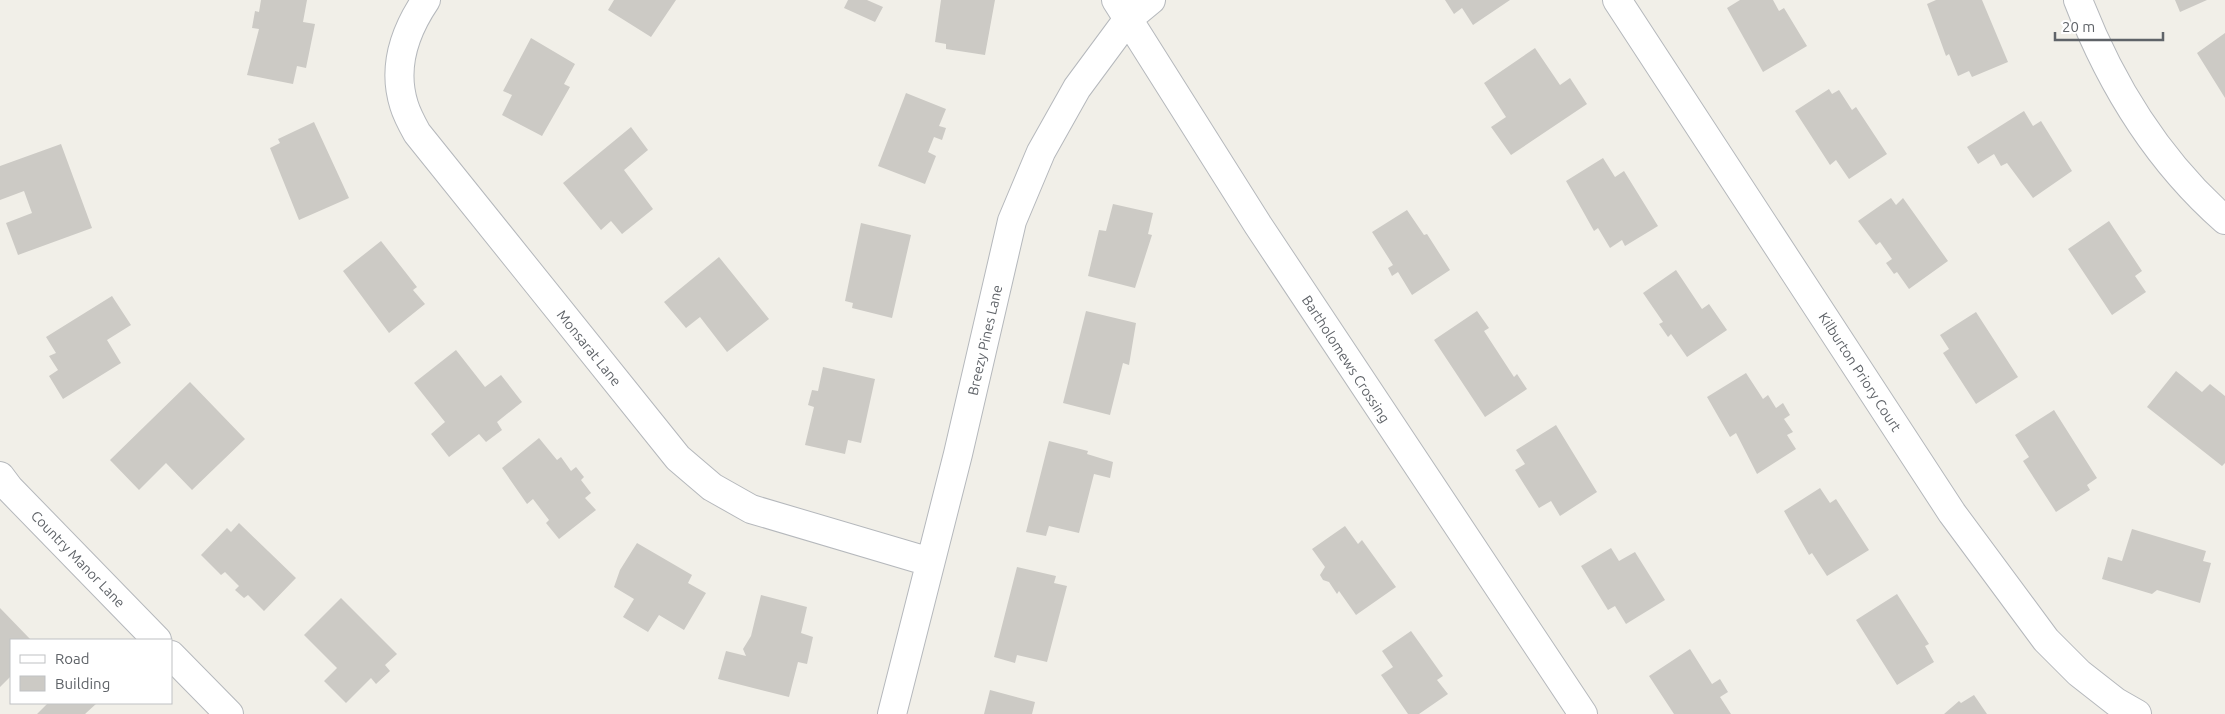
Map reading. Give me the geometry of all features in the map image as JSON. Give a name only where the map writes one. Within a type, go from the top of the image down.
[{"type":"street","name":"Monsarat Lane","points":[[426,0],[413,20],[402,49],[399,74],[404,104],[417,133],[678,458],[712,487],[751,509],[930,562]]},
{"type":"street","name":"Breezy Pines Lane","points":[[892,714],[958,454],[1012,221],[1041,152],[1122,10],[1151,0]]},
{"type":"street","name":"Kilburton Priory Court","points":[[1617,0],[1952,513],[2046,640],[2079,672],[2116,702],[2137,714]]},
{"type":"street","points":[[2078,0],[2091,35],[2126,102],[2158,149],[2205,202],[2225,220]]},
{"type":"street","name":"Bartholomews Crossing","points":[[1122,10],[1258,226],[1582,714]]},
{"type":"street","name":"Country Manor Lane","points":[[0,476],[9,488],[156,639]]},
{"type":"street","points":[[172,656],[229,714]]},
{"type":"building","points":[[261,0],[307,0],[303,22],[315,24],[306,68],[297,66],[293,84],[247,75],[259,29],[252,28],[255,11],[259,12]]},
{"type":"building","points":[[614,0],[676,0],[651,37],[608,10]]},
{"type":"building","points":[[848,0],[867,0],[883,7],[875,22],[844,8]]},
{"type":"building","points":[[941,0],[995,0],[985,55],[946,49],[946,44],[935,42]]},
{"type":"building","points":[[1445,0],[1510,0],[1473,25],[1462,8],[1454,14]]},
{"type":"building","points":[[1740,0],[1773,0],[1779,11],[1784,8],[1807,46],[1763,72],[1727,8]]},
{"type":"building","points":[[1936,0],[1982,0],[2008,62],[1972,77],[1969,71],[1958,76],[1949,54],[1946,56],[1927,4]]},
{"type":"building","points":[[2175,0],[2207,0],[2180,12]]},
{"type":"building","points":[[2225,33],[2225,98],[2197,53]]},
{"type":"building","points":[[531,38],[575,64],[564,84],[570,87],[542,136],[502,115],[512,95],[503,91]]},
{"type":"building","points":[[1535,48],[1560,85],[1570,78],[1587,104],[1511,155],[1491,127],[1506,117],[1484,83]]},
{"type":"building","points":[[1829,89],[1832,94],[1839,90],[1852,110],[1856,107],[1887,154],[1849,179],[1836,160],[1830,165],[1795,111]]},
{"type":"building","points":[[906,93],[946,109],[939,126],[946,128],[942,140],[934,137],[928,152],[936,156],[925,184],[878,166]]},
{"type":"building","points":[[2024,111],[2033,126],[2041,121],[2072,171],[2033,198],[2007,163],[2001,166],[1994,154],[1978,164],[1967,147]]},
{"type":"building","points":[[314,122],[349,198],[299,220],[270,148],[280,143],[278,139]]},
{"type":"building","points":[[631,127],[648,150],[624,170],[653,209],[622,234],[611,221],[601,230],[563,183]]},
{"type":"building","points":[[61,144],[92,228],[18,255],[6,223],[32,213],[24,191],[0,200],[0,166]]},
{"type":"building","points":[[1603,158],[1615,177],[1624,171],[1658,226],[1625,246],[1622,240],[1610,248],[1598,228],[1594,231],[1566,181]]},
{"type":"building","points":[[1891,198],[1896,205],[1903,198],[1948,261],[1909,289],[1897,272],[1894,274],[1886,263],[1892,259],[1880,242],[1876,245],[1858,221]]},
{"type":"building","points":[[1113,204],[1153,213],[1148,234],[1152,235],[1135,288],[1088,276],[1099,230],[1106,231]]},
{"type":"building","points":[[1407,210],[1424,235],[1427,234],[1450,270],[1412,295],[1398,272],[1392,276],[1388,268],[1393,265],[1372,232]]},
{"type":"building","points":[[2109,221],[2142,271],[2135,276],[2146,292],[2112,315],[2068,249]]},
{"type":"building","points":[[861,223],[911,235],[892,318],[852,308],[853,303],[845,301]]},
{"type":"building","points":[[381,241],[417,287],[413,290],[425,304],[389,333],[343,271]]},
{"type":"building","points":[[719,257],[769,319],[727,352],[700,317],[686,328],[664,302]]},
{"type":"building","points":[[1676,270],[1702,309],[1709,304],[1727,330],[1687,357],[1671,334],[1668,337],[1659,324],[1663,322],[1643,293]]},
{"type":"building","points":[[112,296],[131,325],[107,340],[121,363],[63,399],[49,376],[58,370],[49,356],[56,353],[46,337]]},
{"type":"building","points":[[1086,311],[1136,323],[1129,365],[1123,363],[1110,415],[1063,403]]},
{"type":"building","points":[[1477,311],[1489,328],[1484,331],[1514,377],[1517,374],[1527,389],[1485,417],[1434,340]]},
{"type":"building","points":[[1976,312],[2018,377],[1976,404],[1943,353],[1949,349],[1940,335]]},
{"type":"building","points":[[456,350],[485,387],[501,375],[522,402],[497,422],[502,430],[486,442],[479,434],[449,457],[431,434],[445,422],[414,383]]},
{"type":"building","points":[[823,367],[875,379],[861,443],[848,440],[845,454],[805,445],[814,407],[808,405],[812,390],[818,391]]},
{"type":"building","points":[[2176,371],[2202,392],[2210,384],[2225,396],[2225,463],[2222,466],[2147,407]]},
{"type":"building","points":[[1746,373],[1763,399],[1768,395],[1776,408],[1783,403],[1790,415],[1784,419],[1793,432],[1787,435],[1796,449],[1757,474],[1736,433],[1730,437],[1707,397]]},
{"type":"building","points":[[190,382],[245,439],[192,490],[166,463],[139,490],[110,460]]},
{"type":"building","points":[[2054,410],[2097,478],[2087,485],[2090,490],[2056,512],[2023,461],[2029,457],[2015,435]]},
{"type":"building","points":[[1556,425],[1597,492],[1560,516],[1551,501],[1539,508],[1515,470],[1525,464],[1516,450]]},
{"type":"building","points":[[539,438],[557,460],[561,457],[571,471],[576,467],[584,477],[581,480],[591,493],[585,498],[596,510],[559,539],[546,523],[549,520],[533,499],[527,504],[502,468]]},
{"type":"building","points":[[1049,441],[1088,451],[1087,454],[1113,462],[1110,478],[1094,474],[1079,533],[1049,526],[1046,536],[1026,532]]},
{"type":"building","points":[[1820,488],[1830,503],[1836,499],[1869,550],[1827,576],[1812,553],[1809,555],[1784,511]]},
{"type":"building","points":[[239,523],[296,578],[264,611],[248,595],[244,598],[235,590],[239,586],[225,572],[221,575],[201,555],[227,528],[231,532]]},
{"type":"building","points":[[1345,526],[1358,544],[1362,540],[1396,587],[1356,615],[1339,591],[1337,594],[1329,582],[1323,580],[1320,575],[1325,567],[1312,549]]},
{"type":"building","points":[[2132,529],[2206,551],[2203,561],[2211,563],[2200,603],[2157,590],[2152,594],[2102,579],[2108,557],[2122,561]]},
{"type":"building","points":[[637,543],[692,575],[688,583],[706,593],[684,630],[659,615],[648,632],[623,617],[634,599],[614,587],[620,570]]},
{"type":"building","points":[[1611,548],[1619,561],[1635,552],[1665,600],[1626,624],[1615,606],[1608,610],[1581,566]]},
{"type":"building","points":[[1017,567],[1056,576],[1054,583],[1067,586],[1047,662],[1017,655],[1015,663],[994,657]]},
{"type":"building","points":[[1897,594],[1929,644],[1925,646],[1934,662],[1897,685],[1856,620]]},
{"type":"building","points":[[761,595],[807,607],[801,633],[813,637],[807,664],[798,662],[789,697],[718,679],[726,651],[746,656],[743,649],[751,636]]},
{"type":"building","points":[[341,598],[397,654],[385,665],[390,671],[376,684],[371,678],[346,703],[324,681],[337,668],[304,635]]},
{"type":"building","points":[[0,608],[30,639],[10,639],[10,677],[0,687]]},
{"type":"building","points":[[1411,631],[1443,676],[1437,680],[1448,694],[1419,714],[1408,714],[1381,675],[1393,667],[1382,651]]},
{"type":"building","points":[[1690,649],[1712,684],[1720,679],[1728,692],[1720,697],[1731,714],[1674,714],[1649,676]]},
{"type":"building","points":[[990,690],[1035,702],[1032,714],[984,714]]},
{"type":"building","points":[[1974,695],[1987,714],[1944,714],[1959,701],[1961,703]]},
{"type":"building","points":[[47,704],[96,704],[85,714],[37,714]]}]
